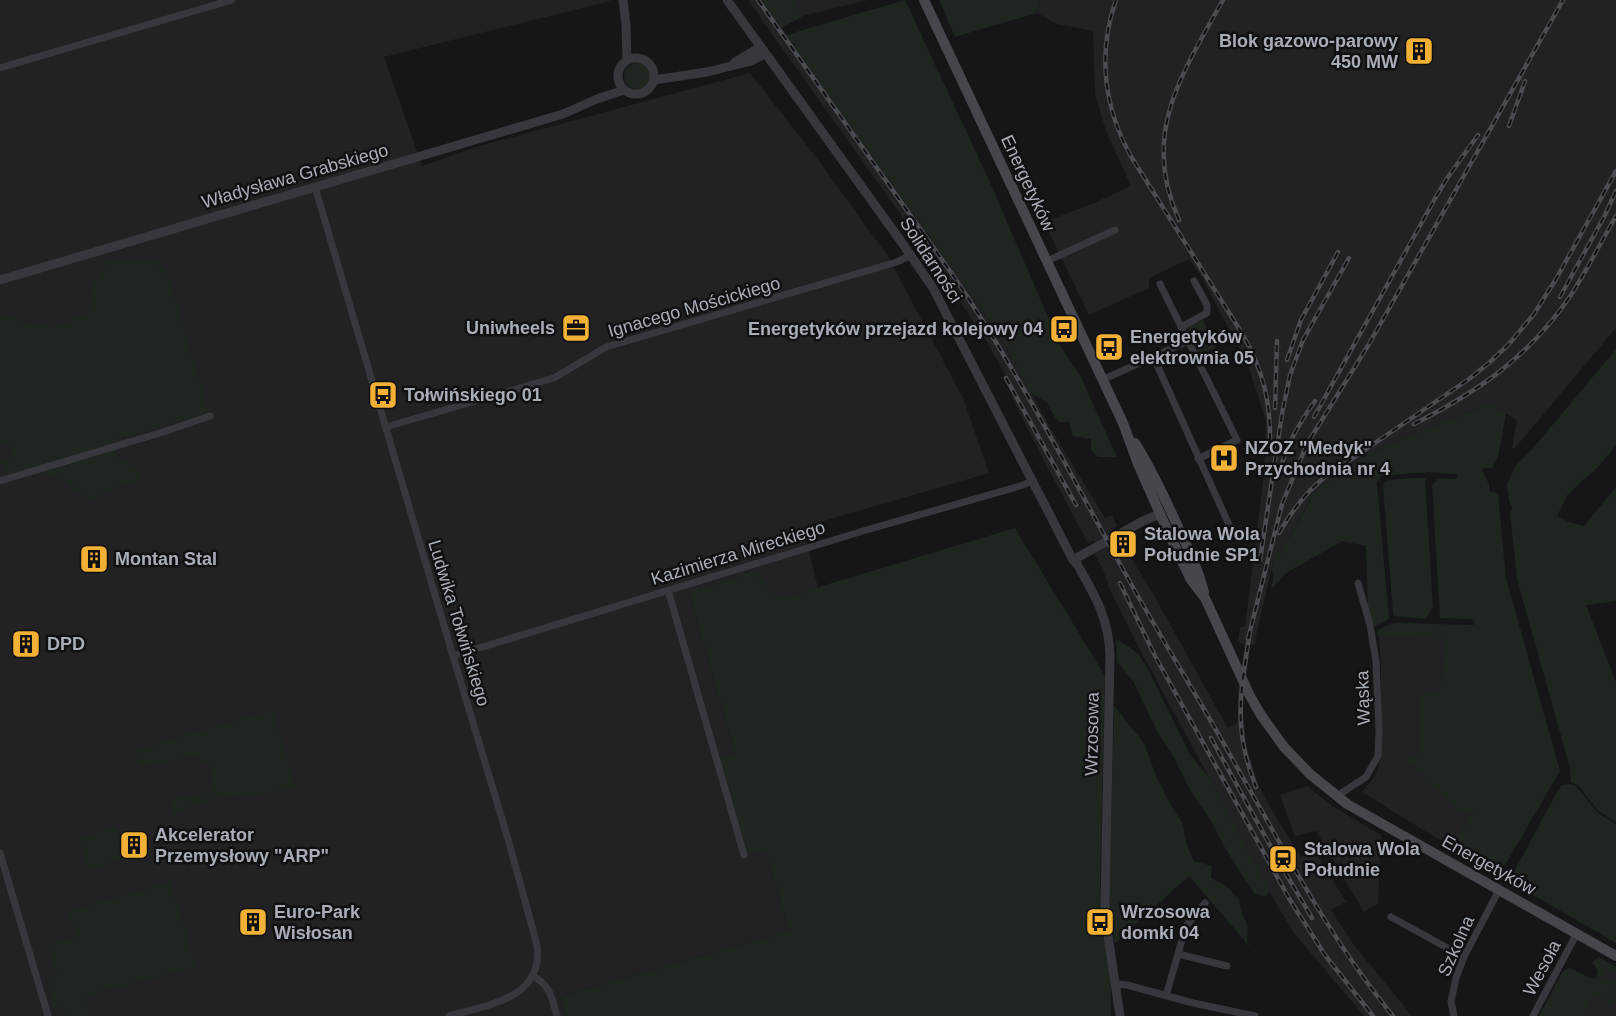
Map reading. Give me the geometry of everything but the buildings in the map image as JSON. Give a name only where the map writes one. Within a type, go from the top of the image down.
[{"type":"main road","name":"Energetyków","points":[[924,0],[1123,423],[1138,464],[1191,580],[1205,598]]},
{"type":"main road","name":"Energetyków","points":[[1123,423],[1147,461],[1161,490],[1198,571],[1205,598],[1250,696],[1284,747],[1310,774],[1360,812],[1616,956]]},
{"type":"street","points":[[0,68],[232,0]]},
{"type":"street","points":[[623,0],[632,59]]},
{"type":"street","name":"Solidarności","points":[[727,0],[933,288],[1073,560]]},
{"type":"street","points":[[654,75],[684,76],[707,72],[751,61],[762,50]]},
{"type":"street","points":[[632,59],[647,62],[654,75],[649,89],[639,94],[629,93],[622,86],[619,70],[632,59]]},
{"type":"street","name":"Władysława Grabskiego","points":[[0,280],[563,114],[622,86]]},
{"type":"street","name":"Ludwika Tołwińskiego","points":[[315,187],[503,820],[536,940],[538,957],[532,976]]},
{"type":"street","points":[[1047,261],[1115,230]]},
{"type":"street","name":"Ignacego Mościckiego","points":[[386,427],[554,378],[606,347],[897,262],[911,255]]},
{"type":"street","points":[[1181,327],[1207,313],[1207,305],[1194,281]]},
{"type":"street","points":[[1160,285],[1238,440],[1198,459]]},
{"type":"street","points":[[1102,380],[1188,340]]},
{"type":"street","points":[[1153,356],[1230,527]]},
{"type":"street","points":[[0,481],[210,416]]},
{"type":"street","name":"Kazimierza Mireckiego","points":[[453,656],[1020,486],[1033,480]]},
{"type":"street","points":[[1161,490],[1160,514],[1182,536]]},
{"type":"street","points":[[1073,560],[1160,514]]},
{"type":"street","name":"Wrzosowa","points":[[1073,560],[1101,609],[1109,640],[1105,912],[1120,1016]]},
{"type":"street","name":"Wąska","points":[[1337,796],[1366,777],[1378,756],[1376,661],[1370,625],[1358,583]]},
{"type":"street","points":[[668,590],[744,855]]},
{"type":"street","points":[[0,853],[48,1016]]},
{"type":"street","name":"Szkolna","points":[[1454,1016],[1450,1000],[1464,957],[1499,890]]},
{"type":"street","points":[[1166,996],[1186,926],[1205,903]]},
{"type":"street","points":[[1391,917],[1464,957]]},
{"type":"street","name":"Wesoła","points":[[1533,1016],[1577,933]]},
{"type":"street","points":[[1178,954],[1227,966]]},
{"type":"street","points":[[449,1016],[508,998],[521,990],[532,976],[542,981],[547,987],[557,1016]]},
{"type":"street","points":[[1115,984],[1255,1016]]},
{"type":"shaded area","points":[[0,0],[610,1],[384,57],[422,166],[476,147],[750,73],[816,157],[887,255],[963,398],[989,473],[803,527],[818,588],[779,599],[689,593],[735,753],[745,855],[765,849],[789,931],[561,996],[567,1016],[0,1016]]},
{"type":"shaded area","points":[[748,0],[762,0],[986,316],[1105,518],[1112,515],[1117,526],[1109,535],[1114,542],[1129,534],[1134,543],[1125,548],[1228,728],[1238,722],[1238,691],[1245,644],[1238,642],[1240,627],[1245,627],[1264,474],[1266,422],[1248,365],[1201,276],[1189,259],[1149,278],[1149,288],[1089,315],[1044,222],[1131,186],[1106,131],[1095,94],[1093,31],[1057,24],[1037,13],[1040,0],[1616,0],[1616,328],[1514,449],[1512,448],[1517,420],[1489,404],[1383,447],[1351,464],[1326,482],[1310,497],[1281,552],[1275,554],[1254,645],[1250,644],[1243,695],[1243,718],[1246,745],[1258,784],[1301,857],[1315,851],[1346,902],[1331,910],[1354,945],[1412,1016],[1364,1016],[1294,933],[1140,650],[1094,553],[1098,550],[1094,541],[1088,543],[1012,398],[1017,396],[987,342],[927,252]]},
{"type":"shaded area","points":[[762,0],[793,0],[803,16],[781,28]]},
{"type":"shaded area","points":[[793,0],[868,0],[803,16]]},
{"type":"shaded area","points":[[905,0],[989,180],[1061,347],[1080,375],[1117,457],[1098,457],[1091,450],[1091,439],[1073,436],[1069,422],[1058,422],[1046,402],[1031,393],[986,316],[786,35]]},
{"type":"shaded area","points":[[939,0],[1040,0],[1037,13],[955,37]]},
{"type":"shaded area","points":[[637,63],[646,67],[650,76],[646,85],[637,89],[628,85],[624,76],[628,67]]},
{"type":"shaded area","points":[[107,261],[156,261],[168,274],[209,413],[111,442],[118,458],[135,467],[144,478],[112,489],[89,501],[65,481],[44,474],[41,469],[10,479],[0,462],[12,456],[8,441],[0,443],[0,314],[6,314],[30,324],[55,328],[89,312],[91,288]]},
{"type":"shaded area","points":[[1203,320],[1216,348],[1199,356],[1186,327]]},
{"type":"shaded area","points":[[1616,349],[1616,445],[1598,467],[1568,494],[1557,516],[1584,526],[1616,487],[1616,601],[1586,605],[1616,682],[1616,822],[1598,811],[1578,785],[1571,782],[1570,768],[1517,579],[1510,513],[1512,508],[1507,484],[1516,465],[1534,447]]},
{"type":"shaded area","points":[[1489,404],[1506,413],[1498,457],[1492,468],[1483,468],[1482,471],[1489,484],[1489,491],[1498,494],[1506,578],[1560,771],[1498,877],[1451,847],[1474,809],[1466,814],[1424,780],[1424,772],[1406,760],[1419,753],[1419,694],[1438,694],[1447,639],[1379,637],[1377,631],[1390,624],[1400,623],[1473,625],[1475,623],[1473,619],[1440,618],[1432,485],[1438,479],[1457,479],[1458,474],[1429,472],[1381,476],[1377,483],[1389,619],[1374,627],[1368,611],[1366,546],[1342,541],[1286,573],[1271,590],[1274,572],[1271,571],[1275,553],[1281,552],[1311,499],[1309,497],[1326,482],[1351,464],[1383,447]]},
{"type":"shaded area","points":[[1425,478],[1433,607],[1426,619],[1394,616],[1393,613],[1383,486],[1389,480]]},
{"type":"shaded area","points":[[1015,528],[1105,676],[1100,890],[1102,922],[1111,977],[1111,1016],[567,1016],[561,996],[789,931],[765,850],[744,855],[717,761],[735,753],[689,593],[754,571],[779,599]]},
{"type":"shaded area","points":[[1379,637],[1448,638],[1438,694],[1420,694],[1418,704],[1420,759],[1475,807],[1451,847],[1362,792],[1375,776],[1381,757]]},
{"type":"shaded area","points":[[1116,639],[1139,655],[1148,669],[1189,753],[1211,780],[1270,891],[1264,897],[1254,893],[1191,792],[1156,729],[1133,681],[1117,662]]},
{"type":"shaded area","points":[[1114,706],[1144,743],[1156,776],[1182,822],[1187,845],[1194,861],[1212,866],[1211,878],[1225,885],[1239,899],[1248,927],[1247,940],[1250,947],[1189,876],[1115,943],[1109,895]]},
{"type":"shaded area","points":[[272,710],[297,789],[215,799],[173,813],[170,801],[213,789],[210,765],[194,756],[139,767],[137,749]]},
{"type":"shaded area","points":[[1562,785],[1576,786],[1599,814],[1616,824],[1616,943],[1509,881],[1558,790]]},
{"type":"shaded area","points":[[1307,786],[1331,805],[1381,835],[1378,904],[1364,912],[1316,831],[1295,836],[1280,795]]},
{"type":"shaded area","points":[[116,826],[125,858],[88,870],[78,838]]},
{"type":"shaded area","points":[[171,882],[196,967],[85,996],[90,1016],[65,1016],[62,1006],[54,1008],[46,978],[57,976],[47,946],[75,937],[68,911]]},
{"type":"shaded area","points":[[1599,957],[1616,967],[1616,973],[1605,971],[1603,977],[1604,980],[1612,980],[1615,983],[1616,994],[1611,1005],[1594,995],[1583,1016],[1539,1016],[1563,971],[1569,968],[1593,979],[1597,977],[1598,971],[1592,962]]},
{"type":"shaded area","points":[[1609,963],[1616,967],[1616,1016],[1580,1016]]},
{"type":"railway","points":[[758,0],[976,310],[1021,384],[1138,597],[1308,892],[1348,956],[1393,1016]]},
{"type":"railway","points":[[1116,0],[1110,20],[1105,61],[1106,81],[1115,120],[1132,158],[1250,349],[1265,389],[1270,446]]},
{"type":"railway","points":[[1179,220],[1168,189],[1164,160],[1165,132],[1181,79],[1223,0]]},
{"type":"railway","points":[[1248,639],[1282,504],[1307,444],[1369,344],[1563,0]]},
{"type":"railway","points":[[1509,126],[1525,81]]},
{"type":"railway","points":[[1314,417],[1437,195],[1478,135]]},
{"type":"railway","points":[[1279,533],[1299,503],[1325,477],[1469,379],[1509,344],[1534,314],[1556,279],[1616,171]]},
{"type":"railway","points":[[1560,297],[1616,191]]},
{"type":"railway","points":[[1414,424],[1481,385],[1538,337],[1571,295],[1616,216]]},
{"type":"railway","points":[[1287,360],[1301,320],[1338,252]]},
{"type":"railway","points":[[1260,560],[1290,375],[1303,340],[1349,258]]},
{"type":"railway","points":[[1275,408],[1277,341]]},
{"type":"railway","points":[[1006,378],[1076,505]]},
{"type":"railway","points":[[1279,473],[1285,453],[1315,401]]},
{"type":"railway","points":[[1120,583],[1155,656],[1290,900],[1325,955],[1373,1016]]},
{"type":"railway","points":[[1250,631],[1242,691],[1241,727],[1248,766],[1256,787]]},
{"type":"railway","points":[[1211,738],[1312,918]]},
{"type":"place","name":"Blok gazowo-parowy 450 MW","points":[[1419,51]]},
{"type":"place","name":"Uniwheels","points":[[576,328]]},
{"type":"place","name":"Energetyków przejazd kolejowy 04","points":[[1064,329]]},
{"type":"place","name":"Energetyków elektrownia 05","points":[[1109,347]]},
{"type":"place","name":"Tołwińskiego 01","points":[[383,395]]},
{"type":"place","name":"NZOZ \"Medyk\" Przychodnia nr 4","points":[[1224,458]]},
{"type":"place","name":"Stalowa Wola Południe SP1","points":[[1123,544]]},
{"type":"place","name":"Montan Stal","points":[[94,559]]},
{"type":"place","name":"DPD","points":[[26,644]]},
{"type":"place","name":"Akcelerator Przemysłowy \"ARP\"","points":[[134,845]]},
{"type":"place","name":"Stalowa Wola Południe","points":[[1283,859]]},
{"type":"place","name":"Euro-Park Wisłosan","points":[[253,922]]},
{"type":"place","name":"Wrzosowa domki 04","points":[[1100,922]]}]
